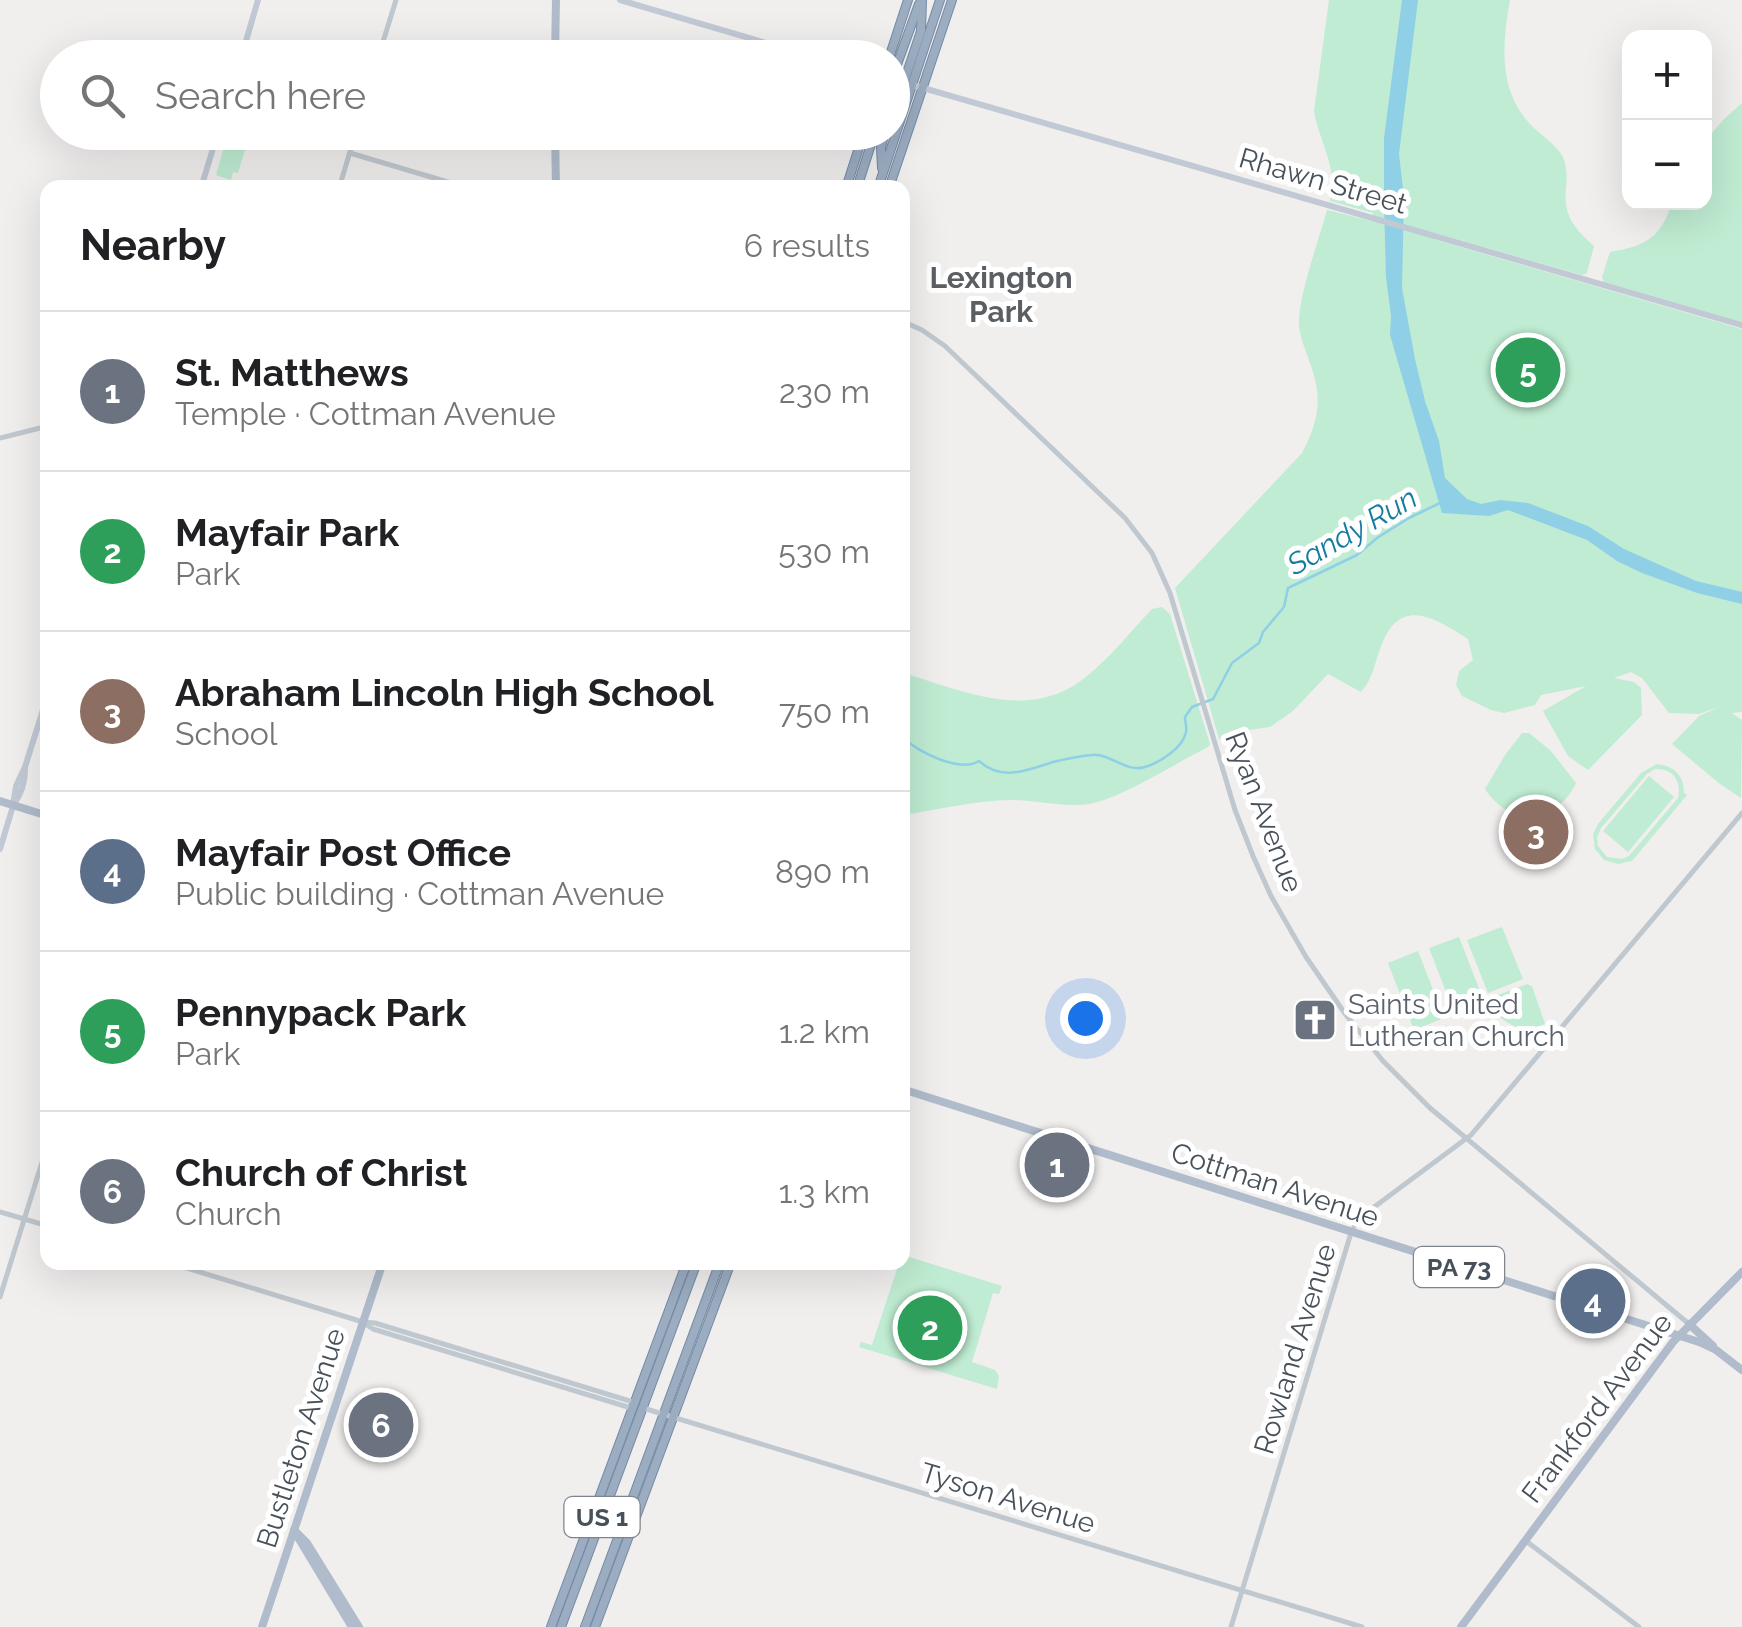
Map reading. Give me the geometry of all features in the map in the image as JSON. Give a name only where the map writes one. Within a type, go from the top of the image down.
[{"type":"highway","points":[[895,40],[908,0]]},
{"type":"highway","points":[[910,64],[921,31],[921,0]]},
{"type":"highway","points":[[910,68],[940,0]]},
{"type":"highway","points":[[910,72],[952,0]]},
{"type":"highway","points":[[849,180],[858,150]]},
{"type":"highway","points":[[860,180],[869,150]]},
{"type":"highway","points":[[880,150],[880,180]]},
{"type":"highway","points":[[881,180],[888,150]]},
{"type":"highway","points":[[892,180],[898,150]]},
{"type":"highway","points":[[884,180],[896,166]]},
{"type":"highway","name":"US 1","points":[[561,1627],[683,1270]]},
{"type":"highway","name":"US 1","points":[[551,1627],[636,1406],[661,1358],[694,1270]]},
{"type":"highway","name":"US 1","points":[[595,1627],[717,1270]]},
{"type":"highway","name":"US 1","points":[[585,1627],[727,1270]]},
{"type":"highway","points":[[661,1358],[674,1298]]},
{"type":"main road","points":[[246,40],[258,0]]},
{"type":"main road","points":[[555,40],[556,0]]},
{"type":"main road","points":[[620,0],[756,40]]},
{"type":"main road","name":"Rhawn Street","points":[[910,84],[1742,325]]},
{"type":"main road","points":[[204,180],[213,150]]},
{"type":"main road","points":[[555,150],[556,180]]},
{"type":"main road","points":[[0,849],[16,786],[40,719]]},
{"type":"main road","points":[[0,802],[40,814]]},
{"type":"main road","name":"Cottman Avenue","points":[[910,1092],[1678,1335],[1716,1350],[1742,1370]]},
{"type":"main road","name":"Bustleton Avenue","points":[[262,1627],[380,1270]]},
{"type":"main road","name":"Frankford Avenue","points":[[1461,1627],[1678,1335],[1742,1272]]},
{"type":"main road","points":[[1689,1324],[1716,1350]]},
{"type":"main road","points":[[294,1530],[356,1627]]},
{"type":"street","points":[[384,40],[396,0]]},
{"type":"street","points":[[342,180],[351,150]]},
{"type":"street","points":[[350,153],[441,180]]},
{"type":"street","name":"Ryan Avenue","points":[[910,325],[945,346],[1140,535],[1165,580],[1244,832],[1271,896],[1346,1015],[1407,1086],[1689,1324]]},
{"type":"street","points":[[0,438],[40,428]]},
{"type":"street","name":"Rowland Avenue","points":[[1231,1627],[1351,1233],[1362,1216],[1471,1135],[1742,813]]},
{"type":"street","points":[[0,1297],[40,1168]]},
{"type":"street","points":[[0,1212],[40,1224]]},
{"type":"street","name":"Tyson Avenue","points":[[193,1270],[1362,1627]]},
{"type":"street","points":[[1524,1540],[1639,1627]]},
{"type":"green space","points":[[1329,0],[1510,0],[1504,49],[1512,96],[1530,124],[1563,157],[1569,214],[1576,228],[1594,246],[1587,273],[1582,275],[1435,233],[1433,239],[1742,329],[1742,712],[1732,713],[1742,720],[1741,798],[1672,744],[1699,716],[1719,707],[1699,714],[1669,713],[1642,678],[1631,672],[1614,678],[1634,682],[1641,688],[1642,715],[1588,770],[1568,756],[1543,711],[1586,686],[1541,695],[1535,705],[1504,713],[1491,710],[1462,696],[1456,685],[1459,671],[1473,660],[1468,639],[1430,618],[1418,616],[1407,616],[1388,632],[1361,692],[1328,674],[1293,711],[1270,727],[1219,739],[1175,588],[1302,453],[1312,430],[1318,398],[1301,335],[1300,313],[1327,210],[1372,221],[1373,213],[1330,201],[1332,177],[1314,111]]},
{"type":"green space","points":[[1742,103],[1742,322],[1604,282],[1602,277],[1610,252],[1650,239],[1669,210],[1712,210],[1712,133]]},
{"type":"green space","points":[[223,150],[245,150],[238,173],[233,172],[231,180],[216,175]]},
{"type":"green space","points":[[1162,607],[1170,614],[1208,747],[1133,788],[1089,804],[997,800],[910,814],[910,675],[997,699],[1043,698],[1066,690],[1087,676],[1152,609]]},
{"type":"green space","points":[[1522,733],[1529,733],[1551,751],[1576,783],[1557,807],[1532,816],[1507,810],[1485,789]]},
{"type":"green space","points":[[1657,764],[1669,767],[1680,777],[1687,795],[1632,861],[1618,864],[1604,860],[1595,849],[1593,834],[1641,773]],"holes":[[[1655,769],[1675,777],[1678,798],[1629,856],[1607,857],[1598,846],[1601,828]]]},
{"type":"green space","points":[[1649,776],[1674,797],[1628,852],[1603,831]]},
{"type":"green space","points":[[1502,927],[1523,979],[1488,993],[1467,940]]},
{"type":"green space","points":[[1459,937],[1485,1004],[1455,1015],[1429,948]]},
{"type":"green space","points":[[1418,951],[1444,1018],[1414,1030],[1388,963]]},
{"type":"green space","points":[[1527,984],[1532,986],[1545,1024],[1527,1028],[1511,1025],[1487,999]]},
{"type":"green space","points":[[910,1257],[1002,1286],[999,1294],[993,1293],[972,1362],[995,1370],[999,1376],[997,1389],[859,1347],[861,1342],[872,1345],[897,1270],[910,1270]]},
{"type":"water","points":[[1402,0],[1418,0],[1399,154],[1404,198],[1402,288],[1445,478],[1467,499],[1481,504],[1500,500],[1528,503],[1588,526],[1624,549],[1696,581],[1742,592],[1742,604],[1642,573],[1587,540],[1508,510],[1489,516],[1442,513],[1390,335],[1384,138]]},
{"type":"waterway","name":"Sandy Run","points":[[910,742],[950,763],[979,761],[1006,773],[1092,755],[1131,767],[1151,765],[1180,744],[1186,732],[1185,717],[1192,707],[1213,699],[1232,663],[1259,643],[1284,607],[1288,588],[1357,555],[1377,538],[1440,503]]},
{"type":"place","name":"Pennypack Park","points":[[1528,370]]},
{"type":"place","name":"Abraham Lincoln High School","points":[[1536,832]]},
{"type":"place","name":"Saints United Lutheran Church","points":[[1315,1020]]},
{"type":"place","name":"St. Matthews","points":[[1057,1165]]},
{"type":"place","name":"Mayfair Post Office","points":[[1593,1301]]},
{"type":"place","name":"Mayfair Park","points":[[930,1328]]},
{"type":"place","name":"Church of Christ","points":[[381,1425]]},
{"type":"district","name":"Lexington Park","points":[[1001,294]]}]
